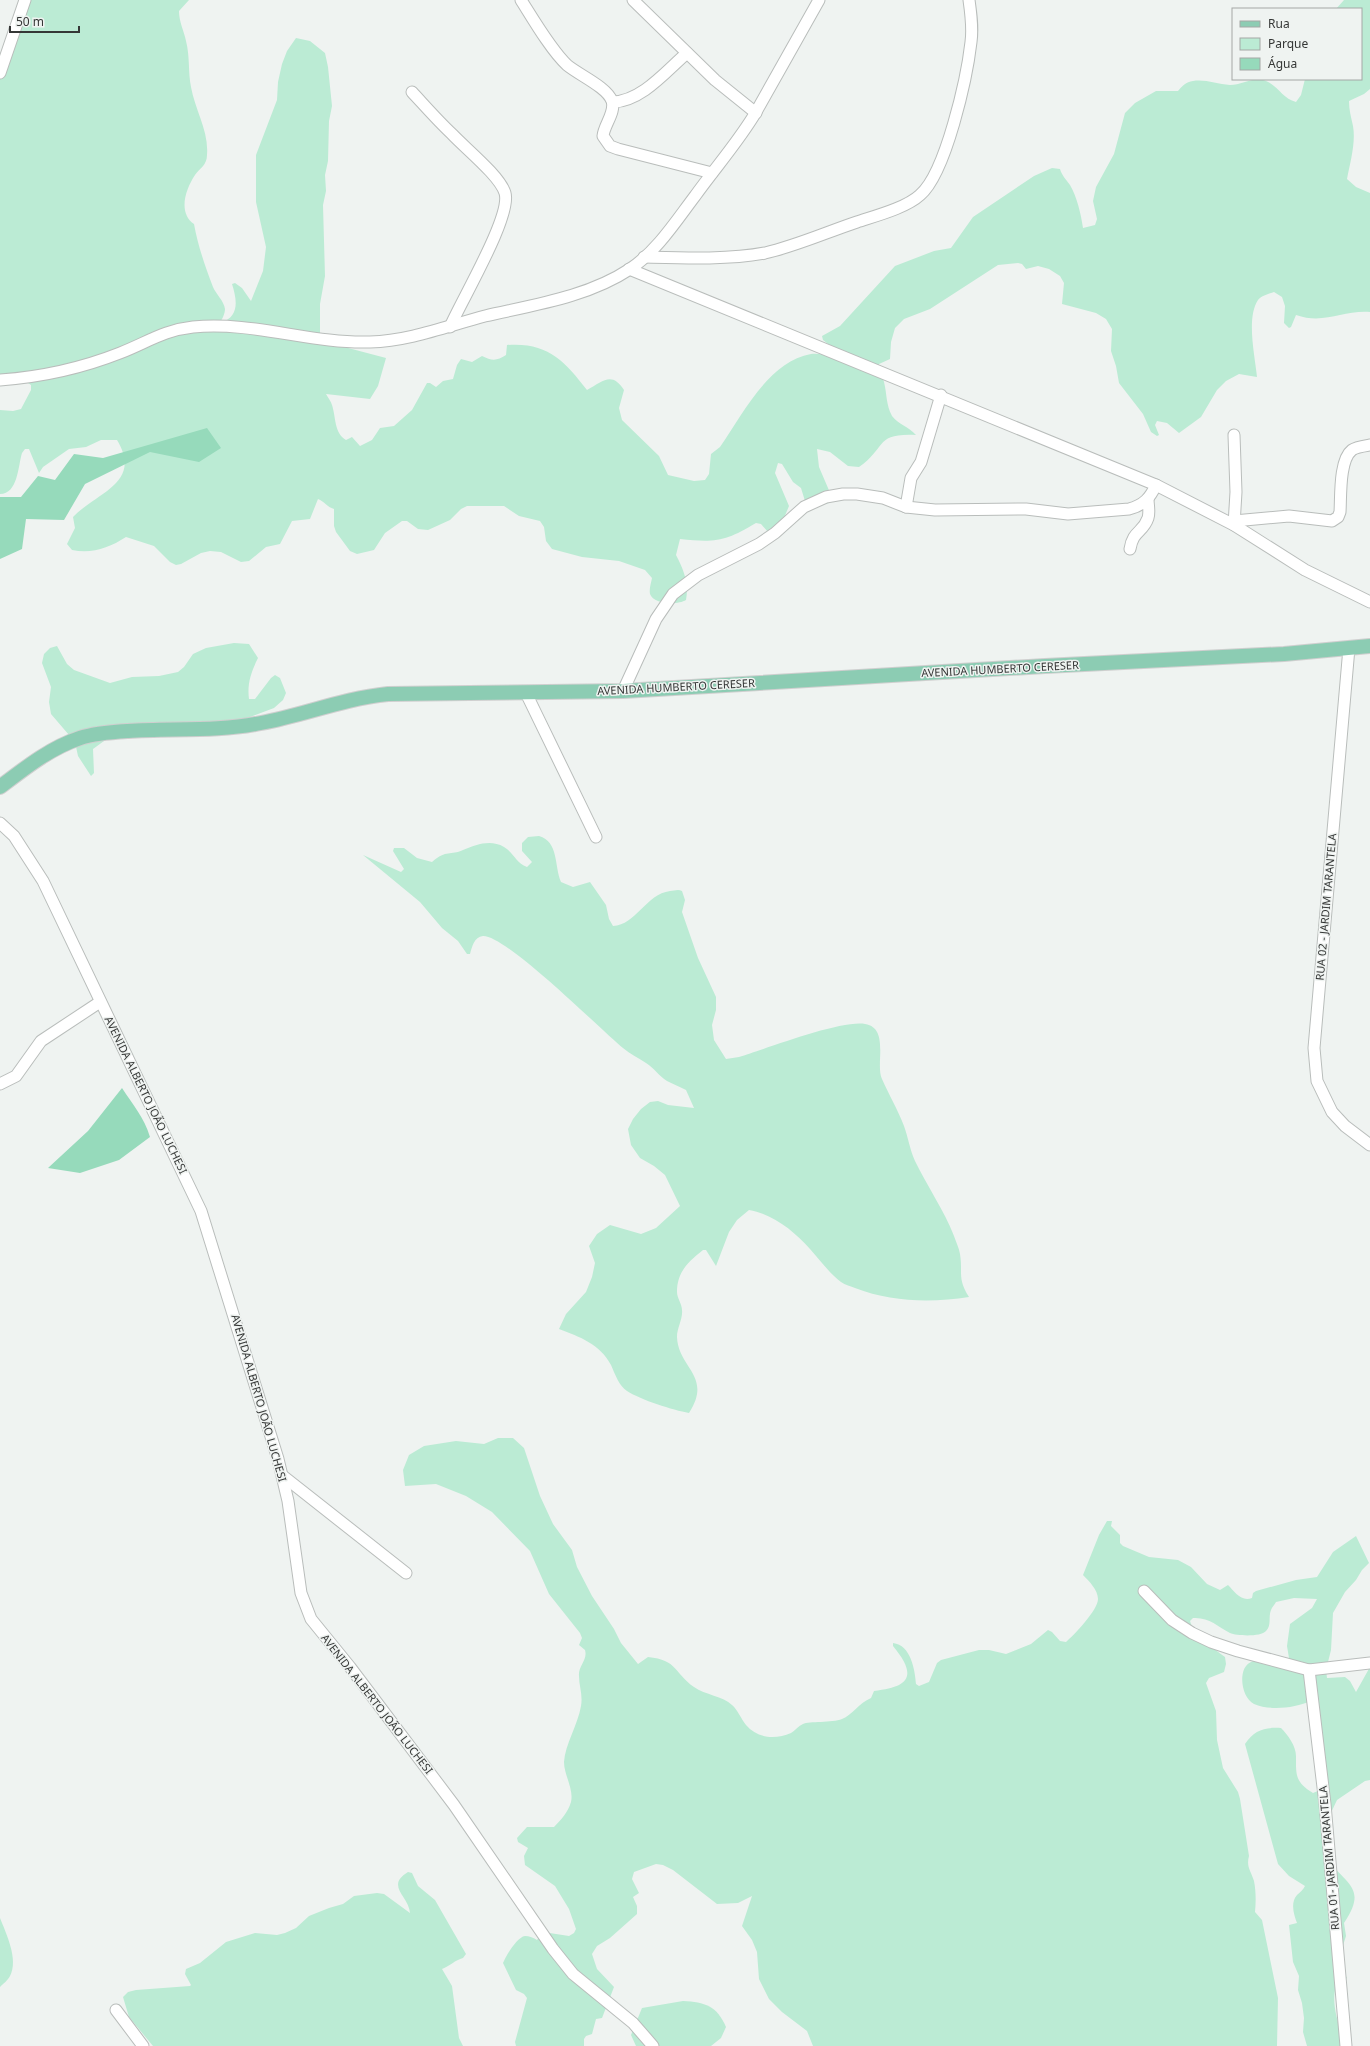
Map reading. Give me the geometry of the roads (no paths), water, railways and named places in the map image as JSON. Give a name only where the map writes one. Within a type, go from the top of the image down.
[{"type":"main road","name":"AVENIDA HUMBERTO CERESER","points":[[0,787],[47,753],[80,738],[107,732],[147,729],[231,728],[261,723],[352,698],[388,694],[623,691],[1038,666],[1284,654],[1370,646]]},
{"type":"street","points":[[0,73],[25,0]]},
{"type":"street","points":[[521,0],[565,63],[605,91],[613,102],[603,136],[610,146],[669,163],[712,173]]},
{"type":"street","points":[[633,0],[715,80],[756,113]]},
{"type":"street","points":[[0,380],[76,368],[123,352],[160,334],[195,327],[248,329],[350,342],[397,339],[423,335],[561,298],[607,280],[629,269],[644,257],[660,240],[712,173],[756,113],[818,0]]},
{"type":"street","points":[[644,257],[714,257],[765,252],[881,214],[911,201],[920,195],[935,176],[949,139],[962,90],[971,41],[972,16],[969,0]]},
{"type":"street","points":[[613,102],[625,101],[641,92],[687,52]]},
{"type":"street","points":[[412,92],[491,174],[505,192],[504,209],[495,232],[450,327]]},
{"type":"street","points":[[629,269],[941,395],[1156,485],[1234,523],[1305,570],[1369,599]]},
{"type":"street","points":[[906,507],[911,478],[921,462],[941,395]]},
{"type":"street","points":[[1234,435],[1236,492],[1234,523]]},
{"type":"street","points":[[1234,523],[1289,516],[1324,521],[1332,521],[1338,518],[1340,512],[1343,468],[1346,458],[1352,450],[1370,445]]},
{"type":"street","points":[[623,691],[663,606],[673,594],[698,575],[759,544],[775,533],[804,507],[826,497],[843,494],[857,494],[883,498],[906,507],[935,510],[1026,509],[1068,514],[1129,509],[1139,506],[1148,499],[1156,485]]},
{"type":"street","points":[[1130,549],[1132,538],[1143,527],[1149,516],[1148,499]]},
{"type":"street","name":"RUA 02 - JARDIM TARANTELA","points":[[1349,648],[1314,1048],[1317,1081],[1332,1112],[1345,1126],[1370,1145]]},
{"type":"street","points":[[526,693],[596,837]]},
{"type":"street","name":"AVENIDA ALBERTO JOÃO LUCHESI","points":[[0,823],[14,836],[43,881],[100,1002],[168,1138],[201,1212],[283,1476],[301,1593],[311,1619],[350,1667],[454,1805],[557,1954],[573,1974],[633,2022],[653,2046]]},
{"type":"street","points":[[0,1084],[16,1076],[42,1041],[100,1002]]},
{"type":"street","points":[[283,1476],[406,1573]]},
{"type":"street","points":[[1144,1591],[1172,1620],[1211,1642],[1309,1670],[1370,1663]]},
{"type":"street","name":"RUA 01- JARDIM TARANTELA","points":[[1309,1670],[1324,1804],[1346,2046]]},
{"type":"street","points":[[116,2010],[143,2046]]},
{"type":"water","points":[[207,428],[221,448],[199,462],[150,452],[85,484],[64,520],[26,519],[22,549],[0,559],[0,497],[21,497],[38,476],[55,480],[74,454],[103,458]]},
{"type":"water","points":[[122,1088],[141,1117],[150,1137],[119,1160],[80,1173],[48,1168],[88,1131]]}]
